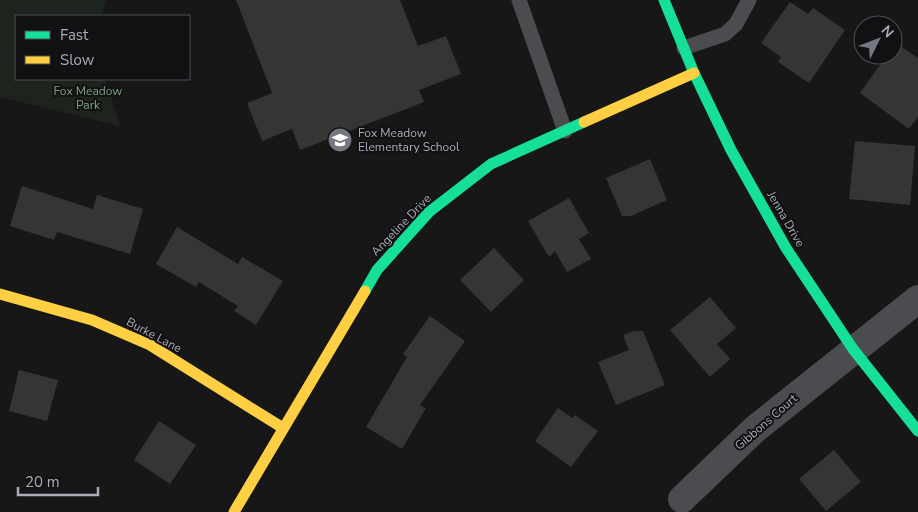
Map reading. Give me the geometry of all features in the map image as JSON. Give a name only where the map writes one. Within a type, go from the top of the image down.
[{"type":"street","name":"Jenna Drive","points":[[664,0],[694,74],[732,150],[786,248],[853,349],[918,431]]},
{"type":"street","name":"Angeline Drive","points":[[234,512],[377,270],[429,212],[491,164],[694,74]]},
{"type":"street","name":"Burke Lane","points":[[0,294],[92,320],[150,345],[283,428]]},
{"type":"street","name":"Gibbons Court","points":[[682,498],[754,429],[918,298]]},
{"type":"lane","points":[[519,0],[565,131]]},
{"type":"lane","points":[[684,48],[725,34],[736,24],[748,0]]},
{"type":"green space","name":"Fox Meadow Park","points":[[0,0],[106,0],[102,15],[15,15],[15,80],[105,80],[120,126],[0,97]]},
{"type":"building","points":[[236,0],[400,0],[418,46],[446,36],[461,74],[419,90],[424,102],[300,150],[292,129],[262,141],[247,103],[272,93]]},
{"type":"building","points":[[790,2],[808,14],[813,8],[845,30],[809,83],[778,62],[781,57],[761,43]]},
{"type":"building","points":[[903,48],[918,58],[918,117],[909,129],[860,93],[880,65],[903,65]]},
{"type":"building","points":[[855,141],[915,146],[910,205],[849,199]]},
{"type":"building","points":[[650,159],[667,200],[631,216],[622,216],[606,178]]},
{"type":"building","points":[[22,186],[93,209],[97,195],[143,209],[130,254],[57,232],[54,240],[10,226]]},
{"type":"building","points":[[569,198],[589,233],[579,239],[591,259],[567,272],[555,251],[549,257],[528,221]]},
{"type":"building","points":[[177,227],[238,264],[242,257],[283,281],[256,325],[234,311],[238,306],[199,282],[196,287],[156,264]]},
{"type":"building","points":[[494,248],[524,280],[491,312],[460,280]]},
{"type":"building","points":[[710,297],[736,328],[717,344],[730,359],[710,377],[670,330]]},
{"type":"building","points":[[430,316],[465,341],[420,405],[426,408],[402,449],[366,427],[407,357],[403,354]]},
{"type":"building","points":[[634,331],[643,331],[665,385],[616,405],[598,362],[629,350],[623,335]]},
{"type":"building","points":[[19,370],[58,380],[47,421],[9,411]]},
{"type":"building","points":[[558,408],[572,418],[575,415],[598,431],[571,467],[535,441]]},
{"type":"building","points":[[159,421],[196,445],[170,484],[134,460]]},
{"type":"building","points":[[834,450],[861,482],[826,511],[799,479]]},
{"type":"traffic: fast","points":[[664,0],[694,73],[731,150],[786,248],[853,349],[918,431]]},
{"type":"traffic: fast","points":[[365,291],[377,270],[429,212],[491,164],[584,122]]},
{"type":"traffic: slow","points":[[584,122],[694,73]]},
{"type":"traffic: slow","points":[[234,512],[365,291]]},
{"type":"traffic: slow","points":[[0,294],[92,320],[150,345],[283,428]]},
{"type":"place","name":"Fox Meadow Elementary School","points":[[340,140]]}]
